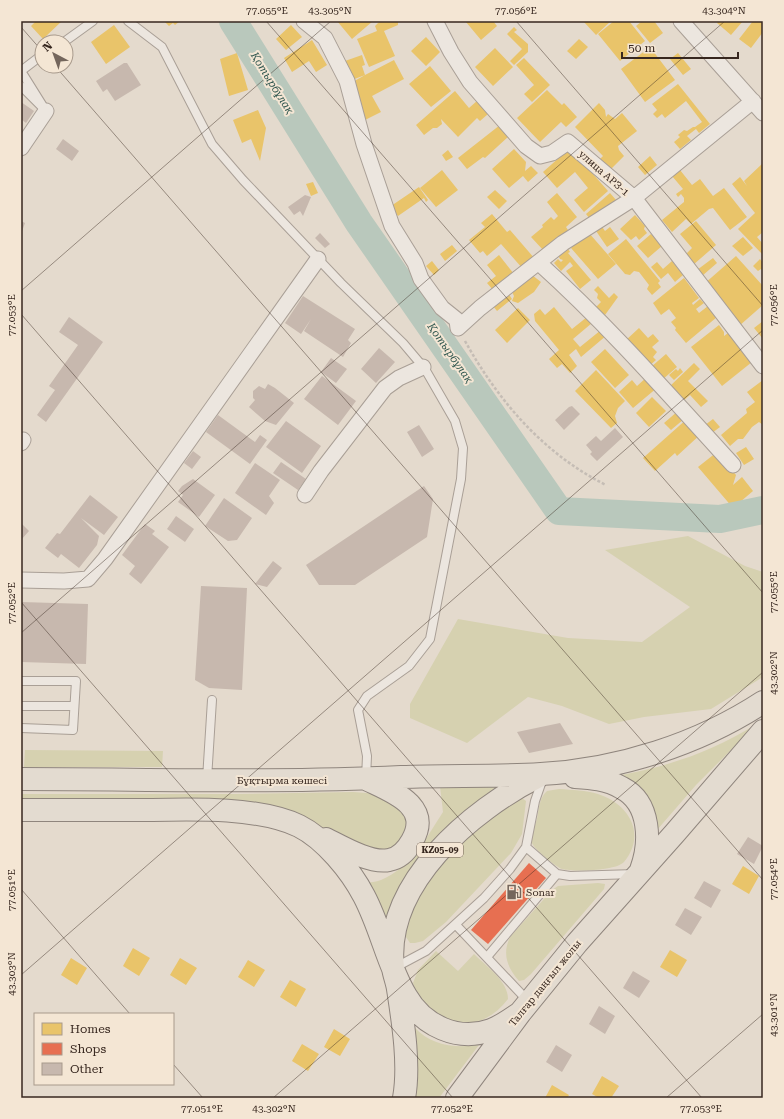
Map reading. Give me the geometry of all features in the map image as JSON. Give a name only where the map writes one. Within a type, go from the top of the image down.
[{"type":"main road","name":"KZ05-09","points":[[404,1098],[406,1069],[402,1021],[393,968],[394,948],[400,914],[416,881],[449,839],[472,818],[508,793],[543,774],[612,764],[675,746],[725,724],[763,702]]},
{"type":"main road","name":"Талғар даңғыл жолы","points":[[458,1098],[524,1007],[577,943],[640,874],[763,731]]},
{"type":"main road","name":"Бұқтырма көшесі","points":[[21,779],[366,779],[543,774]]},
{"type":"main road","name":"Талғар даңғыл жолы","points":[[543,774],[594,778],[609,782],[630,793],[637,800],[647,826],[647,849],[640,874]]},
{"type":"main road","points":[[21,810],[204,809],[254,815],[276,819],[299,826],[370,858],[389,860],[408,849],[414,839],[418,816],[414,808],[405,800],[366,779]]},
{"type":"main road","points":[[299,826],[333,852],[364,895],[384,940],[393,968]]},
{"type":"main road","name":"KZ05-09","points":[[393,968],[404,993],[414,1008],[435,1025],[450,1032],[476,1034],[491,1030],[502,1025],[524,1007]]},
{"type":"street","points":[[304,21],[325,38],[347,81],[364,144],[392,226],[415,263],[421,279],[442,308],[457,320],[458,328]]},
{"type":"street","name":"улица АРЗ-1","points":[[435,21],[451,52],[470,82],[526,146],[540,156],[552,153],[568,142],[634,198],[763,366]]},
{"type":"street","points":[[681,21],[763,113]]},
{"type":"street","points":[[458,328],[480,308],[563,243],[634,198],[753,101]]},
{"type":"street","points":[[21,148],[46,111]]},
{"type":"street","points":[[21,580],[64,581],[88,579],[105,559],[318,259]]},
{"type":"street","points":[[539,263],[573,294],[628,350],[733,465]]},
{"type":"street","points":[[305,495],[321,471],[385,388],[399,378],[423,367]]},
{"type":"lane","points":[[74,34],[92,21]]},
{"type":"lane","points":[[128,21],[162,47],[212,144],[243,180],[318,259],[403,343],[423,367],[455,421],[463,448],[461,479],[430,639],[409,666],[367,696],[358,710],[367,756],[366,779]]},
{"type":"lane","points":[[34,61],[21,71],[46,111]]},
{"type":"lane","points":[[21,86],[46,111]]},
{"type":"lane","points":[[21,681],[76,681],[73,730],[21,728]]},
{"type":"lane","points":[[207,780],[212,700]]},
{"type":"lane","points":[[21,706],[74,706]]},
{"type":"lane","points":[[393,968],[426,951],[484,898],[510,869],[526,847],[535,801],[543,774]]},
{"type":"lane","points":[[526,847],[557,874],[570,876],[640,874]]},
{"type":"lane","points":[[487,957],[557,874]]},
{"type":"lane","points":[[456,925],[487,957],[524,1007]]},
{"type":"path","points":[[458,328],[501,397],[524,423],[551,450],[581,472],[606,485]]},
{"type":"shaded area","points":[[688,536],[745,566],[763,572],[763,677],[711,709],[644,717],[609,724],[562,706],[528,697],[467,743],[410,718],[410,704],[458,619],[568,638],[642,642],[690,607],[605,550]]},
{"type":"shaded area","points":[[758,723],[696,785],[657,830],[611,777],[651,769],[688,758],[723,743]]},
{"type":"shaded area","points":[[25,750],[163,751],[162,767],[24,767]]},
{"type":"shaded area","points":[[520,782],[430,850],[395,896],[389,930],[366,883],[379,881],[391,875],[401,868],[417,851],[443,812],[440,786]]},
{"type":"shaded area","points":[[559,789],[598,794],[618,805],[626,813],[631,821],[634,831],[634,841],[631,851],[624,862],[604,869],[567,870],[555,865],[534,846],[532,843],[532,837],[541,800],[547,791]]},
{"type":"shaded area","points":[[353,792],[420,797],[425,816],[394,857],[307,823],[21,803],[21,794],[236,794]]},
{"type":"shaded area","points":[[522,798],[526,801],[522,834],[511,853],[446,922],[423,941],[410,943],[406,937],[408,924],[422,893],[442,861],[475,827],[492,815]]},
{"type":"shaded area","points":[[598,883],[605,884],[604,889],[531,974],[524,980],[519,981],[511,971],[507,960],[506,949],[510,937],[552,890],[558,886]]},
{"type":"shaded area","points":[[436,951],[458,971],[474,954],[496,974],[507,992],[508,999],[499,1009],[480,1021],[458,1023],[448,1020],[438,1014],[421,998],[413,983],[418,970]]},
{"type":"shaded area","points":[[414,1027],[428,1038],[436,1042],[452,1046],[479,1045],[439,1098],[415,1098],[417,1056]]},
{"type":"building: Homes","points":[[36,21],[62,21],[48,34],[38,34],[31,26]]},
{"type":"building: Homes","points":[[164,21],[180,21],[175,25],[173,23],[169,26]]},
{"type":"building: Homes","points":[[337,21],[373,21],[352,39]]},
{"type":"building: Homes","points":[[380,21],[398,21],[398,25],[384,31],[395,56],[369,67],[357,39],[377,31],[375,26]]},
{"type":"building: Homes","points":[[493,21],[497,26],[481,40],[466,22]]},
{"type":"building: Homes","points":[[583,21],[611,21],[596,35]]},
{"type":"building: Homes","points":[[614,21],[629,21],[645,41],[620,61],[598,34]]},
{"type":"building: Homes","points":[[642,21],[654,21],[663,33],[650,43],[636,26]]},
{"type":"building: Homes","points":[[719,21],[743,21],[731,35],[717,23]]},
{"type":"building: Homes","points":[[753,21],[763,21],[763,32],[751,48],[739,39]]},
{"type":"building: Homes","points":[[114,25],[130,47],[106,64],[91,42]]},
{"type":"building: Homes","points":[[291,25],[302,37],[286,50],[276,39]]},
{"type":"building: Homes","points":[[514,27],[517,30],[514,32],[528,44],[528,52],[514,65],[510,61],[522,49],[507,34]]},
{"type":"building: Homes","points":[[426,37],[440,52],[426,66],[411,51]]},
{"type":"building: Homes","points":[[579,39],[588,47],[576,59],[567,51]]},
{"type":"building: Homes","points":[[312,40],[327,65],[316,72],[309,61],[292,72],[284,58]]},
{"type":"building: Homes","points":[[650,47],[675,80],[645,102],[621,69]]},
{"type":"building: Homes","points":[[495,48],[513,67],[493,86],[475,67]]},
{"type":"building: Homes","points":[[237,53],[248,90],[229,96],[220,59]]},
{"type":"building: Homes","points":[[678,53],[691,69],[683,75],[670,59]]},
{"type":"building: Homes","points":[[362,55],[365,65],[362,66],[365,75],[352,80],[345,61]]},
{"type":"building: Homes","points":[[524,58],[550,85],[532,102],[524,94],[534,85],[516,65]]},
{"type":"building: Homes","points":[[394,60],[404,79],[372,96],[381,112],[365,120],[355,99],[351,83]]},
{"type":"building: Homes","points":[[430,66],[451,91],[431,107],[409,84]]},
{"type":"building: Homes","points":[[678,84],[710,124],[699,133],[696,129],[687,136],[691,140],[680,149],[674,142],[680,137],[678,135],[684,130],[687,131],[702,122],[686,101],[665,118],[662,114],[657,118],[653,114],[657,110],[652,104]]},
{"type":"building: Homes","points":[[547,90],[562,105],[564,103],[577,117],[566,127],[561,122],[540,142],[517,118]]},
{"type":"building: Homes","points":[[455,91],[469,108],[478,100],[488,114],[480,121],[477,118],[458,137],[441,119],[442,124],[437,128],[433,128],[424,135],[416,125]]},
{"type":"building: Homes","points":[[599,103],[605,110],[606,117],[608,114],[615,119],[622,113],[637,131],[618,146],[619,150],[624,156],[609,171],[599,160],[603,156],[575,127]]},
{"type":"building: Homes","points":[[258,110],[266,128],[260,161],[251,139],[242,143],[233,120]]},
{"type":"building: Homes","points":[[500,125],[509,136],[485,158],[483,157],[467,169],[458,158]]},
{"type":"building: Homes","points":[[570,148],[608,191],[584,212],[574,200],[588,188],[575,172],[557,188],[543,172]]},
{"type":"building: Homes","points":[[514,149],[526,162],[525,171],[531,166],[538,173],[528,182],[523,176],[509,188],[492,169]]},
{"type":"building: Homes","points":[[448,150],[453,157],[446,161],[442,155]]},
{"type":"building: Homes","points":[[650,156],[657,165],[645,175],[638,167]]},
{"type":"building: Homes","points":[[763,163],[763,232],[757,237],[763,244],[763,255],[738,229],[755,213],[732,184],[740,177],[747,186],[744,181]]},
{"type":"building: Homes","points":[[442,170],[458,190],[436,207],[420,188]]},
{"type":"building: Homes","points":[[680,170],[692,185],[700,179],[713,196],[724,188],[747,217],[730,230],[713,208],[709,209],[691,224],[686,219],[672,232],[662,220],[684,202],[684,198],[681,194],[678,197],[676,194],[683,189],[672,176]]},
{"type":"building: Homes","points":[[313,182],[318,193],[311,196],[306,184]]},
{"type":"building: Homes","points":[[419,187],[428,200],[426,202],[424,198],[398,216],[391,206]]},
{"type":"building: Homes","points":[[495,190],[507,201],[499,209],[487,197]]},
{"type":"building: Homes","points":[[557,193],[577,217],[566,227],[568,230],[544,251],[531,237],[543,227],[542,225],[551,217],[554,220],[558,216],[547,202]]},
{"type":"building: Homes","points":[[610,193],[616,200],[590,219],[586,214]]},
{"type":"building: Homes","points":[[492,214],[507,232],[510,230],[535,259],[523,269],[501,244],[487,256],[483,251],[480,253],[469,240],[485,227],[481,223]]},
{"type":"building: Homes","points":[[635,215],[645,226],[644,229],[647,233],[639,240],[636,236],[631,240],[620,229]]},
{"type":"building: Homes","points":[[696,221],[716,245],[693,265],[685,255],[692,248],[680,234]]},
{"type":"building: Homes","points":[[600,224],[605,231],[610,227],[619,239],[607,247],[594,228]]},
{"type":"building: Homes","points":[[589,233],[616,264],[598,279],[571,248]]},
{"type":"building: Homes","points":[[651,234],[662,246],[648,258],[637,246]]},
{"type":"building: Homes","points":[[743,237],[753,248],[743,256],[732,246]]},
{"type":"building: Homes","points":[[626,239],[660,281],[658,283],[661,287],[652,295],[647,289],[649,285],[639,272],[634,271],[630,275],[625,274],[608,254]]},
{"type":"building: Homes","points":[[452,245],[457,251],[445,261],[440,254]]},
{"type":"building: Homes","points":[[567,247],[570,252],[568,253],[591,280],[580,289],[566,271],[573,266],[570,262],[561,271],[554,263],[558,259],[561,262],[563,260],[560,259],[558,255]]},
{"type":"building: Homes","points":[[499,255],[514,274],[493,290],[487,283],[496,276],[487,265]]},
{"type":"building: Homes","points":[[736,256],[763,286],[763,305],[739,326],[704,284]]},
{"type":"building: Homes","points":[[713,258],[717,263],[702,276],[697,270]]},
{"type":"building: Homes","points":[[760,259],[763,263],[763,271],[761,269],[758,271],[753,266]]},
{"type":"building: Homes","points":[[432,261],[439,270],[434,275],[426,266]]},
{"type":"building: Homes","points":[[672,261],[683,275],[675,282],[668,273],[661,279],[651,267],[657,262],[663,269]]},
{"type":"building: Homes","points":[[532,275],[541,282],[534,292],[518,303],[512,301],[514,296],[512,292]]},
{"type":"building: Homes","points":[[684,278],[699,298],[692,303],[693,305],[700,299],[704,303],[696,309],[699,313],[708,306],[717,317],[686,343],[675,330],[676,328],[671,322],[676,318],[669,309],[661,315],[653,303]]},
{"type":"building: Homes","points":[[598,286],[609,298],[614,293],[618,297],[605,315],[596,307],[601,302],[597,298],[598,294],[594,290]]},
{"type":"building: Homes","points":[[508,293],[512,299],[497,311],[493,306]]},
{"type":"building: Homes","points":[[554,307],[572,329],[587,317],[592,323],[573,339],[580,347],[601,330],[607,335],[581,357],[576,349],[569,355],[577,366],[570,373],[562,364],[557,368],[549,359],[559,350],[535,321],[534,314],[540,309],[545,315]]},
{"type":"building: Homes","points":[[518,308],[530,320],[507,343],[495,330]]},
{"type":"building: Homes","points":[[763,321],[763,339],[754,328]]},
{"type":"building: Homes","points":[[719,325],[724,332],[724,336],[728,333],[752,362],[722,386],[691,347]]},
{"type":"building: Homes","points":[[639,328],[648,338],[653,334],[659,341],[652,347],[657,352],[653,357],[656,360],[649,366],[625,341]]},
{"type":"building: Homes","points":[[605,349],[629,375],[615,388],[591,362]]},
{"type":"building: Homes","points":[[666,354],[677,367],[662,380],[651,367]]},
{"type":"building: Homes","points":[[694,363],[700,369],[688,381],[708,401],[701,407],[690,395],[682,402],[668,388]]},
{"type":"building: Homes","points":[[680,368],[683,372],[674,380],[669,375],[676,369],[678,371]]},
{"type":"building: Homes","points":[[596,370],[625,401],[618,408],[615,416],[617,423],[611,428],[575,391]]},
{"type":"building: Homes","points":[[648,376],[658,387],[633,408],[619,392],[632,380],[637,386]]},
{"type":"building: Homes","points":[[763,380],[763,425],[759,422],[752,427],[743,439],[738,439],[730,446],[721,435],[747,413],[746,409],[755,402],[747,392]]},
{"type":"building: Homes","points":[[652,397],[666,411],[649,427],[636,413]]},
{"type":"building: Homes","points":[[678,411],[684,419],[671,430],[664,423]]},
{"type":"building: Homes","points":[[688,418],[702,433],[677,456],[675,453],[655,471],[643,458]]},
{"type":"building: Homes","points":[[713,419],[720,427],[712,433],[705,425]]},
{"type":"building: Homes","points":[[746,447],[754,459],[744,465],[736,453]]},
{"type":"building: Homes","points":[[717,452],[736,475],[733,485],[742,477],[753,491],[733,508],[698,467]]},
{"type":"building: Homes","points":[[743,866],[759,876],[749,894],[732,884]]},
{"type":"building: Homes","points":[[133,948],[150,958],[139,976],[123,966]]},
{"type":"building: Homes","points":[[670,950],[687,960],[677,977],[660,967]]},
{"type":"building: Homes","points":[[71,958],[87,968],[77,985],[61,975]]},
{"type":"building: Homes","points":[[180,958],[197,968],[186,985],[170,975]]},
{"type":"building: Homes","points":[[248,960],[265,970],[254,987],[238,977]]},
{"type":"building: Homes","points":[[290,980],[306,989],[296,1007],[280,997]]},
{"type":"building: Homes","points":[[334,1029],[350,1039],[340,1056],[324,1047]]},
{"type":"building: Homes","points":[[302,1044],[319,1054],[308,1071],[292,1061]]},
{"type":"building: Homes","points":[[602,1076],[619,1086],[611,1098],[599,1098],[592,1094]]},
{"type":"building: Homes","points":[[552,1085],[569,1095],[567,1098],[545,1098]]},
{"type":"building: Shops","points":[[529,863],[546,878],[488,944],[471,930]]},
{"type":"building: Other","points":[[124,63],[127,63],[141,85],[115,101],[107,89],[103,92],[96,81]]},
{"type":"building: Other","points":[[21,102],[34,111],[26,123],[21,119]]},
{"type":"building: Other","points":[[63,139],[79,151],[72,161],[56,149]]},
{"type":"building: Other","points":[[305,195],[311,197],[303,216],[300,211],[294,215],[288,207]]},
{"type":"building: Other","points":[[21,221],[25,223],[21,234]]},
{"type":"building: Other","points":[[320,233],[330,244],[325,248],[315,238]]},
{"type":"building: Other","points":[[303,296],[355,329],[348,340],[351,343],[343,357],[304,331],[311,319],[301,334],[285,323]]},
{"type":"building: Other","points":[[69,317],[103,342],[46,422],[37,415],[55,390],[49,386],[78,345],[59,332]]},
{"type":"building: Other","points":[[379,348],[395,362],[376,383],[361,369]]},
{"type":"building: Other","points":[[331,358],[347,369],[336,383],[321,372]]},
{"type":"building: Other","points":[[322,376],[356,401],[338,425],[304,399]]},
{"type":"building: Other","points":[[268,384],[294,403],[276,425],[265,421],[249,407],[255,400],[253,398],[253,391],[259,386],[265,389]]},
{"type":"building: Other","points":[[572,406],[580,414],[564,430],[555,420]]},
{"type":"building: Other","points":[[218,415],[255,442],[260,435],[267,440],[250,464],[206,432]]},
{"type":"building: Other","points":[[286,421],[321,446],[302,473],[266,447]]},
{"type":"building: Other","points":[[419,425],[434,449],[422,457],[407,432]]},
{"type":"building: Other","points":[[615,428],[623,437],[597,461],[590,454],[592,452],[586,445],[596,436],[601,441]]},
{"type":"building: Other","points":[[193,451],[201,457],[192,469],[184,463]]},
{"type":"building: Other","points":[[281,462],[306,479],[298,490],[273,473]]},
{"type":"building: Other","points":[[255,463],[280,480],[269,496],[274,503],[266,515],[235,493]]},
{"type":"building: Other","points":[[193,479],[215,495],[199,517],[178,502],[183,495],[178,491],[182,486]]},
{"type":"building: Other","points":[[424,486],[433,499],[427,537],[355,585],[319,585],[306,565]]},
{"type":"building: Other","points":[[90,495],[118,517],[104,535],[81,518],[99,536],[97,545],[79,568],[61,554],[58,558],[45,548],[57,533],[60,534]]},
{"type":"building: Other","points":[[224,498],[252,518],[237,540],[228,541],[205,526]]},
{"type":"building: Other","points":[[176,516],[194,529],[185,542],[167,529]]},
{"type":"building: Other","points":[[21,523],[29,531],[21,540]]},
{"type":"building: Other","points":[[145,524],[155,531],[152,534],[169,547],[141,584],[129,574],[135,566],[122,555]]},
{"type":"building: Other","points":[[273,561],[282,568],[267,587],[255,584]]},
{"type":"building: Other","points":[[201,586],[247,588],[242,690],[209,688],[195,680]]},
{"type":"building: Other","points":[[21,602],[88,604],[86,664],[21,662]]},
{"type":"building: Other","points":[[560,723],[573,744],[529,753],[517,732]]},
{"type":"building: Other","points":[[748,837],[763,846],[754,864],[737,854]]},
{"type":"building: Other","points":[[704,881],[721,890],[711,908],[694,898]]},
{"type":"building: Other","points":[[685,908],[702,917],[691,935],[675,925]]},
{"type":"building: Other","points":[[633,971],[650,981],[639,998],[623,988]]},
{"type":"building: Other","points":[[599,1006],[615,1016],[605,1034],[589,1024]]},
{"type":"building: Other","points":[[556,1045],[572,1055],[562,1072],[546,1062]]},
{"type":"waterway","name":"Қотырбұлақ","points":[[233,21],[359,223],[559,511],[720,519],[763,510]]},
{"type":"place","name":"Sonar","points":[[514,892]]}]
